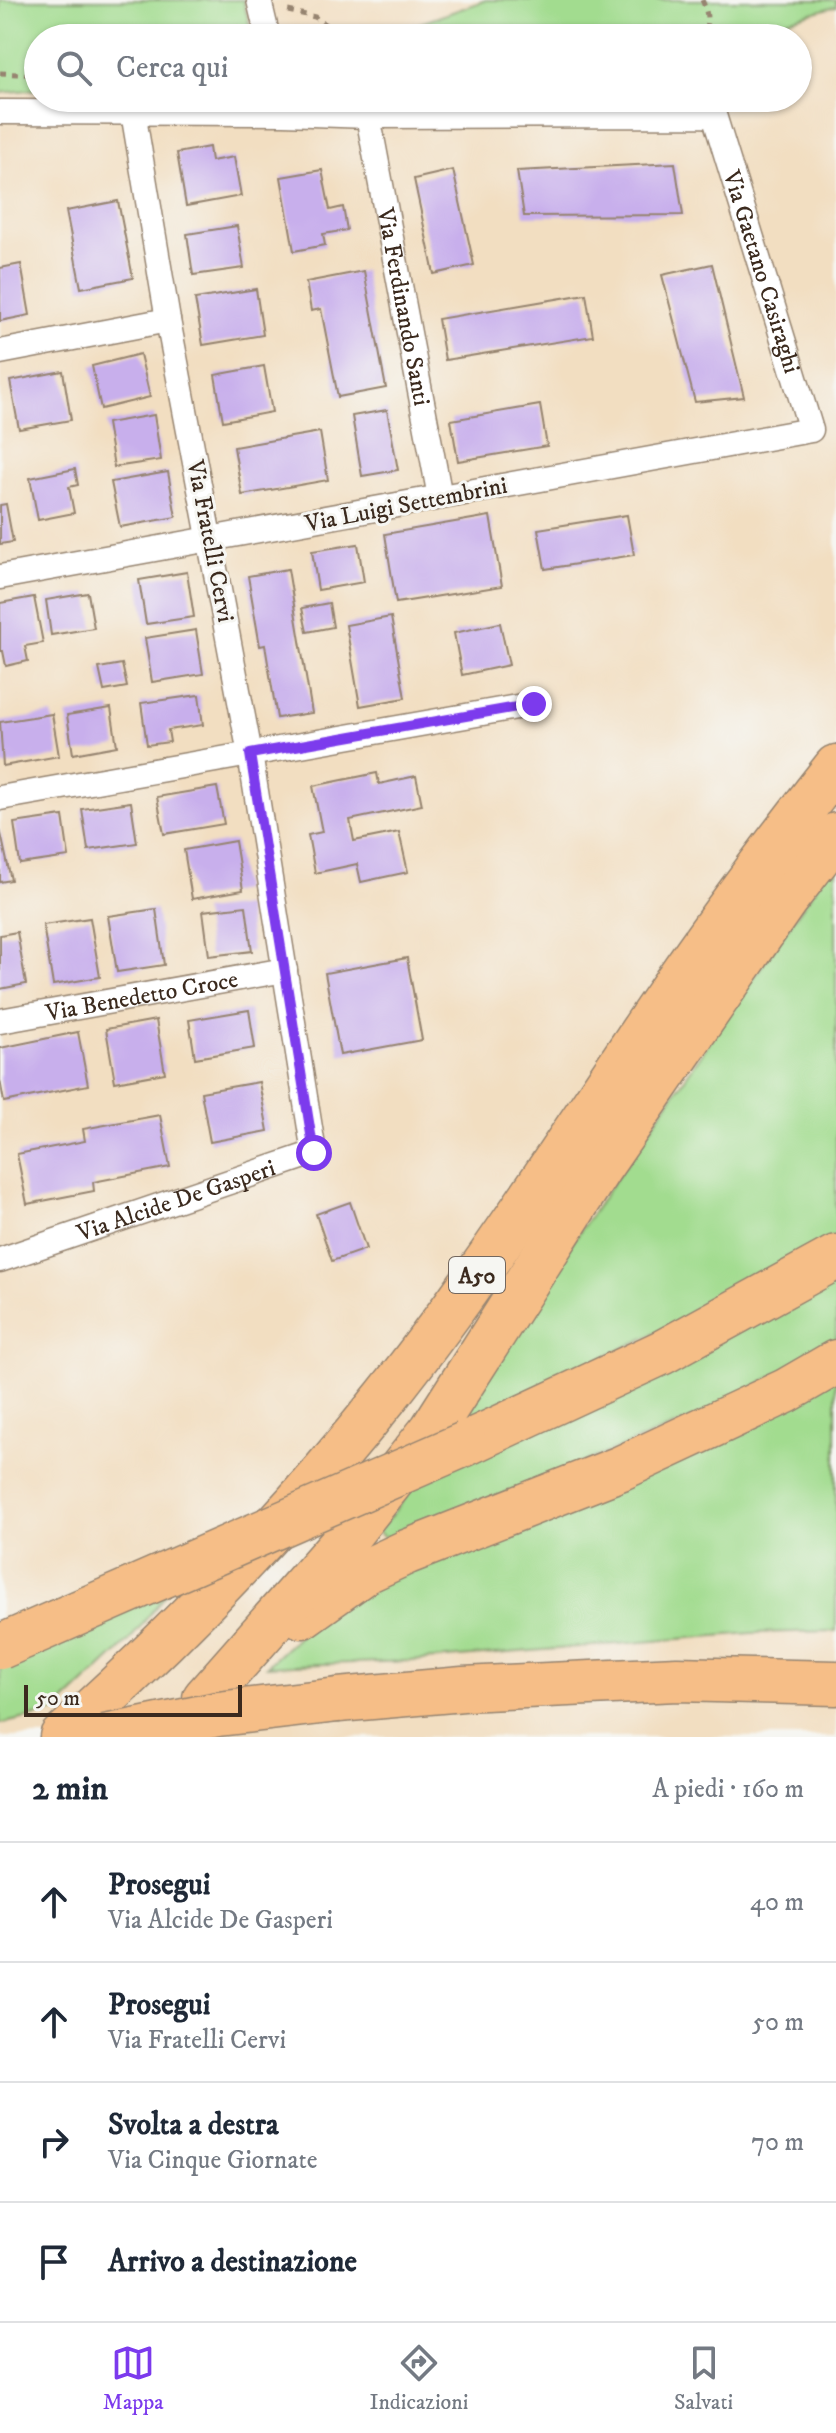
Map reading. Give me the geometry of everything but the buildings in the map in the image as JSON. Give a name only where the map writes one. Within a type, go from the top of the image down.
[{"type":"highway","name":"A50","points":[[62,1737],[148,1660],[324,1474],[387,1396],[528,1203],[724,914],[836,767]]},
{"type":"highway","points":[[166,1737],[205,1698],[347,1537],[432,1430],[600,1167],[785,900],[836,835]]},
{"type":"highway","points":[[0,1647],[465,1444],[663,1352],[836,1257]]},
{"type":"highway","points":[[205,1698],[321,1601],[364,1572],[634,1462],[786,1391],[836,1362]]},
{"type":"highway","points":[[105,1737],[218,1714],[338,1700],[463,1689],[677,1679],[836,1661]]},
{"type":"highway","points":[[677,1679],[836,1683]]},
{"type":"street","points":[[259,0],[265,24]]},
{"type":"street","points":[[0,112],[133,112]]},
{"type":"street","name":"Via Fratelli Cervi","points":[[133,112],[168,320],[250,754],[285,970]]},
{"type":"street","points":[[337,112],[368,116]]},
{"type":"street","name":"Via Gaetano Casiraghi","points":[[368,116],[714,115],[811,430]]},
{"type":"street","name":"Via Ferdinando Santi","points":[[368,116],[440,497]]},
{"type":"street","points":[[0,352],[168,320]]},
{"type":"street","name":"Via Luigi Settembrini","points":[[0,577],[811,430]]},
{"type":"street","points":[[0,798],[534,704]]},
{"type":"street","name":"Via Benedetto Croce","points":[[0,1021],[285,970]]},
{"type":"street","name":"Via Alcide De Gasperi","points":[[0,1260],[314,1153],[285,970]]},
{"type":"path","points":[[702,0],[708,24]]},
{"type":"path","points":[[0,73],[24,74]]},
{"type":"green space","points":[[0,0],[243,0],[249,24],[24,24],[24,90],[0,93]]},
{"type":"green space","points":[[486,0],[836,0],[836,6],[774,24],[418,24]]},
{"type":"green space","points":[[836,858],[836,1239],[727,1300],[453,1427],[556,1266]]},
{"type":"green space","points":[[836,1271],[836,1343],[692,1419],[393,1538],[384,1537],[378,1532],[417,1483]]},
{"type":"green space","points":[[836,1375],[836,1631],[752,1633],[411,1661],[267,1666],[310,1626],[363,1589]]},
{"type":"green space","points":[[169,1590],[128,1642],[54,1712],[0,1724],[0,1662]]},
{"type":"route","points":[[314,1153],[250,754],[534,704]]}]
